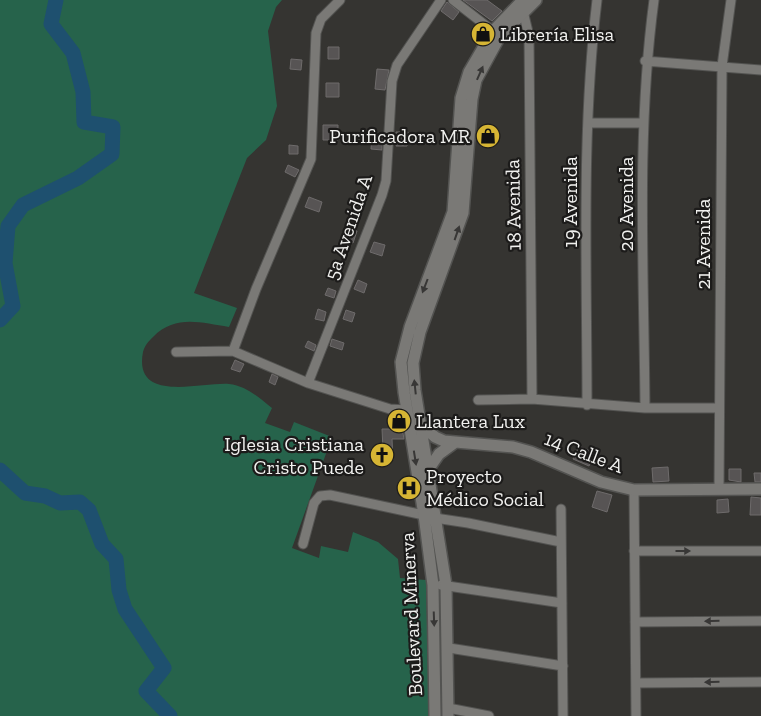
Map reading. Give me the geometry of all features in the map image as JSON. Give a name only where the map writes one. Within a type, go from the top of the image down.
[{"type":"street","points":[[233,351],[256,289],[311,159],[316,33],[321,19],[340,0]]},
{"type":"street","name":"5a Avenida A","points":[[308,383],[382,196],[386,181],[392,81],[397,65],[441,0]]},
{"type":"street","points":[[453,0],[496,34]]},
{"type":"street","name":"Boulevard Minerva","points":[[448,710],[449,648],[446,585],[442,555],[430,517],[407,410],[401,362],[410,327],[453,212],[461,98],[468,72],[496,34],[523,6],[536,0]]},
{"type":"street","name":"19 Avenida","points":[[587,405],[589,66],[597,0]]},
{"type":"street","name":"20 Avenida","points":[[645,408],[643,123],[646,61],[654,0]]},
{"type":"street","name":"21 Avenida","points":[[719,489],[722,66],[731,0]]},
{"type":"street","name":"18 Avenida","points":[[523,6],[528,36],[532,399]]},
{"type":"street","name":"Boulevard Minerva","points":[[435,715],[433,585],[428,470],[412,363],[420,332],[463,213],[466,153],[472,99],[476,80],[496,34]]},
{"type":"street","points":[[646,61],[761,70]]},
{"type":"street","points":[[588,123],[643,123]]},
{"type":"street","points":[[176,352],[233,351],[308,383],[390,409],[407,410]]},
{"type":"street","points":[[478,400],[532,399],[587,405],[645,408],[719,408]]},
{"type":"street","name":"14 Calle A","points":[[421,424],[435,437],[454,442],[512,446],[531,452],[601,482],[634,490],[761,489]]},
{"type":"street","points":[[428,470],[439,454],[454,442]]},
{"type":"street","points":[[634,490],[636,716]]},
{"type":"street","points":[[303,544],[314,503],[320,496],[330,495],[430,517],[561,542]]},
{"type":"street","points":[[561,509],[563,716]]},
{"type":"street","points":[[634,551],[761,551]]},
{"type":"street","points":[[433,585],[446,585],[562,603]]},
{"type":"street","points":[[635,622],[761,621]]},
{"type":"street","points":[[449,648],[562,666]]},
{"type":"street","points":[[636,683],[761,682]]},
{"type":"street","points":[[435,700],[448,710]]},
{"type":"street","points":[[435,715],[441,710],[448,710],[489,716]]},
{"type":"green space","points":[[0,0],[282,0],[276,7],[268,31],[277,106],[266,140],[247,158],[194,293],[237,308],[229,327],[189,322],[171,325],[162,330],[145,347],[143,352],[143,368],[148,379],[158,384],[172,387],[229,384],[241,387],[272,408],[265,423],[290,432],[294,422],[332,437],[292,548],[319,558],[321,546],[348,552],[353,532],[378,542],[398,559],[400,578],[426,580],[429,716],[0,716]]},
{"type":"building","points":[[463,0],[487,0],[502,11],[492,21]]},
{"type":"building","points":[[447,2],[459,12],[453,20],[441,11]]},
{"type":"building","points":[[328,47],[339,47],[339,59],[328,59]]},
{"type":"building","points":[[291,59],[302,60],[301,70],[290,69]]},
{"type":"building","points":[[377,69],[389,70],[385,90],[375,89]]},
{"type":"building","points":[[326,83],[339,83],[339,97],[326,97]]},
{"type":"building","points":[[323,125],[338,125],[338,140],[323,140]]},
{"type":"building","name":"Purificadora MR","points":[[482,130],[494,130],[495,142],[482,142]]},
{"type":"building","points":[[396,132],[408,132],[407,146],[396,146]]},
{"type":"building","points":[[372,135],[382,136],[382,150],[371,149]]},
{"type":"building","points":[[289,145],[298,146],[298,154],[289,154]]},
{"type":"building","points":[[288,165],[299,170],[295,177],[285,172]]},
{"type":"building","points":[[309,197],[322,202],[319,212],[305,207]]},
{"type":"building","points":[[346,227],[357,231],[353,243],[341,238]]},
{"type":"building","points":[[374,242],[385,245],[382,256],[370,252]]},
{"type":"building","points":[[358,280],[367,284],[364,293],[354,289]]},
{"type":"building","points":[[328,288],[336,291],[334,298],[325,295]]},
{"type":"building","points":[[318,309],[326,312],[324,321],[315,319]]},
{"type":"building","points":[[346,310],[355,313],[352,322],[343,319]]},
{"type":"building","points":[[332,339],[344,343],[342,350],[330,346]]},
{"type":"building","points":[[308,341],[316,345],[314,351],[305,347]]},
{"type":"building","points":[[235,360],[244,364],[240,372],[231,369]]},
{"type":"building","points":[[272,374],[278,377],[275,385],[269,382]]},
{"type":"building","points":[[394,415],[400,416],[404,439],[392,439],[393,460],[372,461],[371,450],[383,449],[382,429],[395,429]]},
{"type":"building","points":[[579,446],[595,453],[589,466],[573,459]]},
{"type":"building","points":[[668,467],[669,481],[653,482],[652,468]]},
{"type":"building","points":[[729,469],[741,469],[741,482],[729,480]]},
{"type":"building","points":[[754,473],[761,473],[761,482],[755,482]]},
{"type":"building","name":"Proyecto Médico Social","points":[[411,483],[413,492],[403,493],[402,484]]},
{"type":"building","points":[[597,491],[612,495],[607,512],[592,507]]},
{"type":"building","points":[[751,497],[761,498],[761,515],[750,515]]},
{"type":"building","points":[[728,499],[729,512],[717,513],[717,500]]},
{"type":"waterway","points":[[0,320],[13,306],[5,263],[8,226],[23,205],[78,178],[112,154],[113,127],[84,122],[83,92],[73,53],[51,24],[56,0]]},
{"type":"waterway","points":[[0,470],[25,493],[45,496],[60,503],[80,502],[89,510],[102,544],[116,559],[119,590],[125,609],[164,668],[146,691],[170,716]]},
{"type":"place","name":"Librería Elisa","points":[[483,34]]},
{"type":"place","name":"Purificadora MR","points":[[488,136]]},
{"type":"place","name":"Llantera Lux","points":[[399,421]]},
{"type":"place","name":"Iglesia Cristiana Cristo Puede","points":[[382,455]]},
{"type":"place","name":"Proyecto Médico Social","points":[[409,488]]}]
